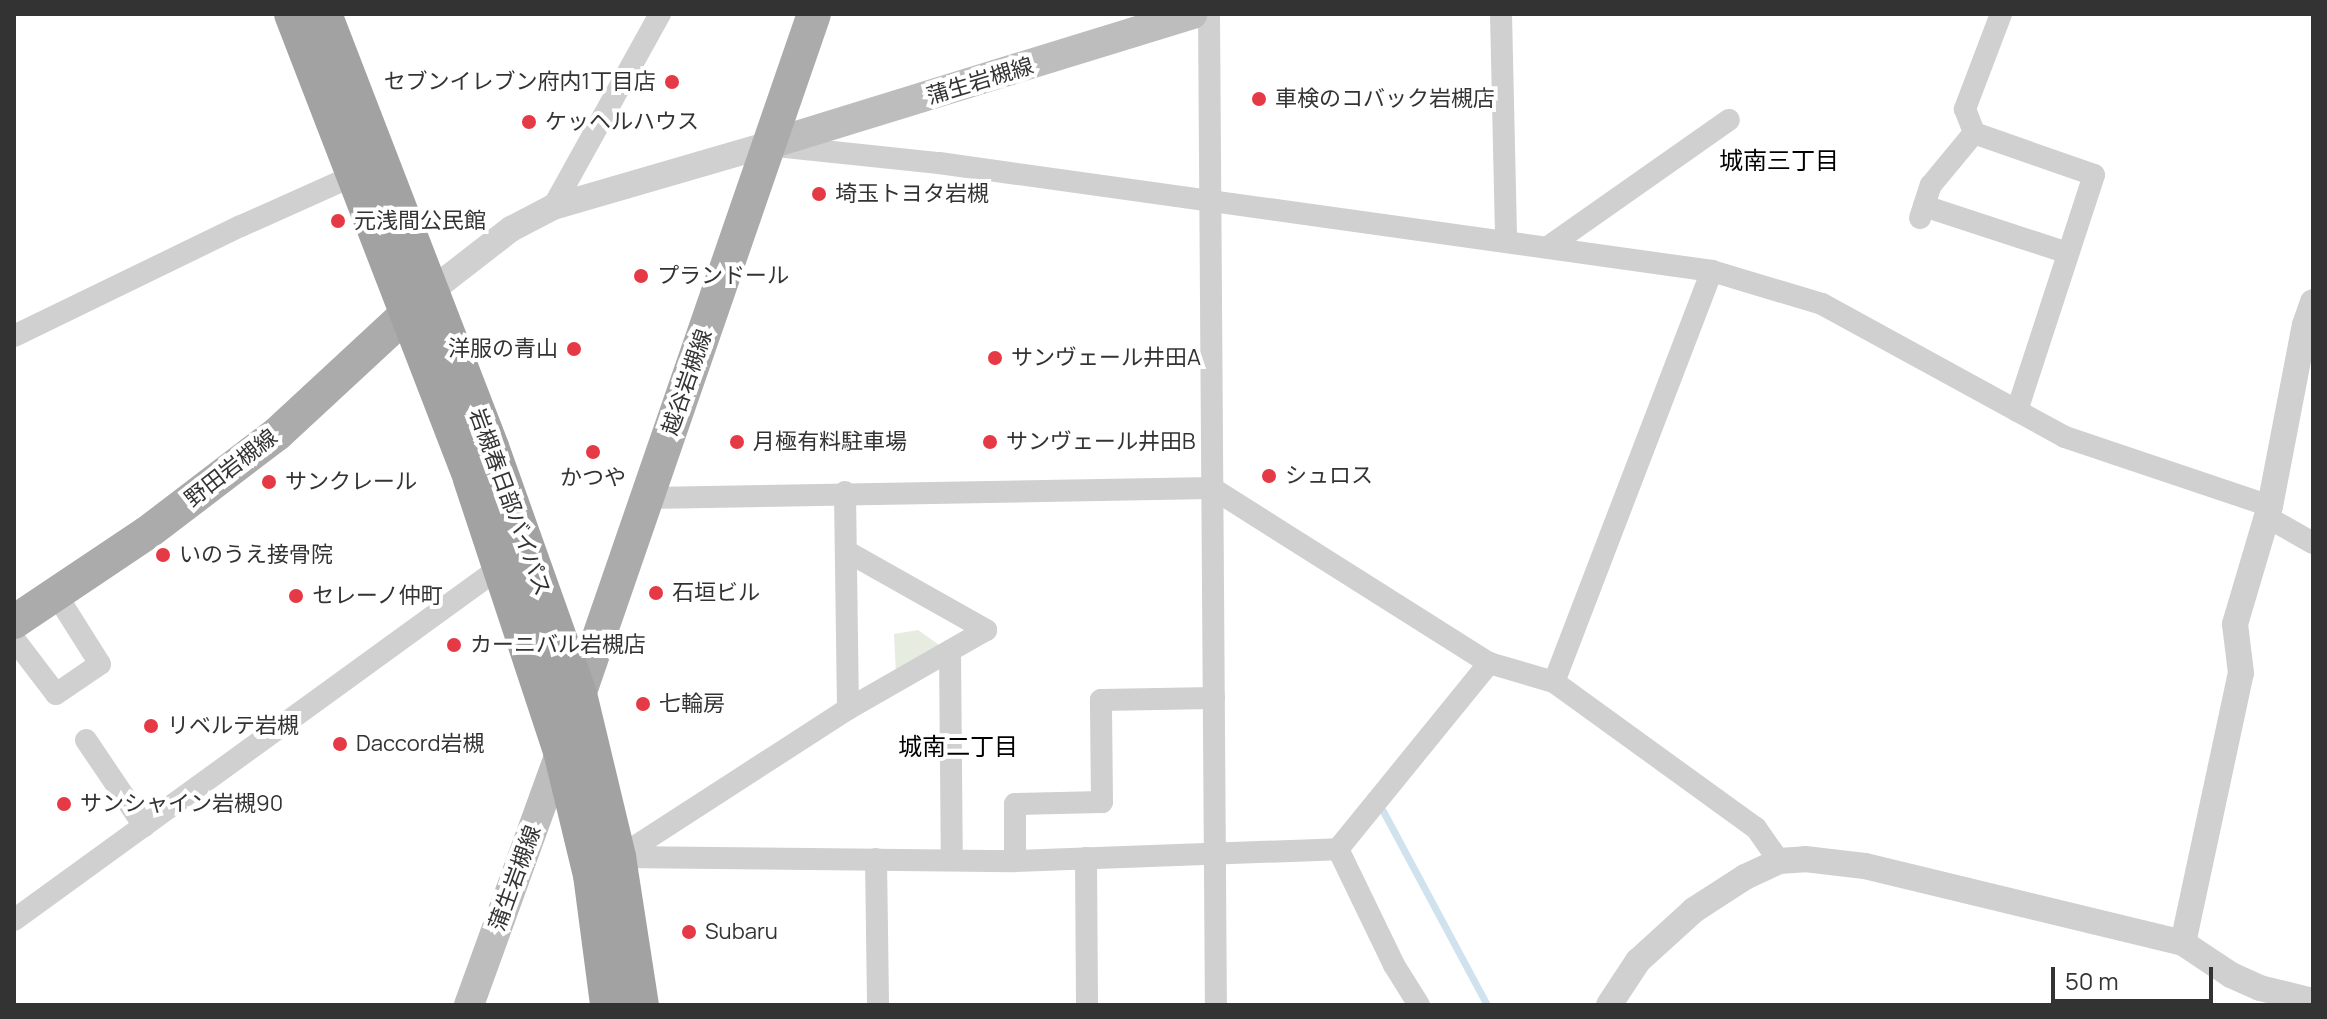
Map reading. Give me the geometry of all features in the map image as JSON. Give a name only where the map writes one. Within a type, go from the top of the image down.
[{"type":"highway","name":"岩槻春日部バイパス","points":[[292,14],[353,176],[419,303],[579,694],[618,857],[641,1005]]},
{"type":"highway","name":"岩槻春日部バイパス","points":[[324,14],[561,751],[591,875],[608,1005]]},
{"type":"main road","name":"越谷岩槻線","points":[[561,751],[814,14]]},
{"type":"main road","name":"蒲生岩槻線","points":[[767,145],[1192,14]]},
{"type":"main road","name":"野田岩槻線","points":[[14,622],[147,533],[277,434],[419,303]]},
{"type":"main road","name":"蒲生岩槻線","points":[[469,1005],[561,751]]},
{"type":"street","points":[[553,207],[660,14]]},
{"type":"street","points":[[1209,14],[1216,1005]]},
{"type":"street","points":[[1501,14],[1506,241]]},
{"type":"street","points":[[1974,133],[1965,109],[2001,14]]},
{"type":"street","points":[[1548,247],[1729,120]]},
{"type":"street","points":[[1974,133],[1931,185],[1922,212],[2068,253]]},
{"type":"street","points":[[1974,133],[2094,175],[2017,411]]},
{"type":"street","points":[[419,303],[511,229],[553,207],[767,145],[939,163],[1712,271],[1822,304],[2065,437],[2268,512],[2313,543]]},
{"type":"street","points":[[14,336],[353,176]]},
{"type":"street","points":[[1554,682],[1712,271]]},
{"type":"street","points":[[2183,943],[2241,673],[2235,624],[2268,512],[2305,325],[2313,302]]},
{"type":"street","points":[[648,498],[845,492],[1212,488],[1489,663],[1554,682],[1756,828],[1779,861]]},
{"type":"street","points":[[845,492],[848,709]]},
{"type":"street","points":[[618,857],[848,709],[986,630],[846,551]]},
{"type":"street","points":[[16,916],[502,566]]},
{"type":"street","points":[[14,639],[56,694],[100,664],[56,594]]},
{"type":"street","points":[[950,651],[952,860]]},
{"type":"street","points":[[618,857],[1015,861],[1338,849],[1489,663]]},
{"type":"street","points":[[1015,861],[1015,804],[1102,802],[1101,700],[1214,698]]},
{"type":"street","points":[[86,740],[144,826]]},
{"type":"street","points":[[1338,849],[1394,965],[1419,1005]]},
{"type":"street","points":[[1086,858],[1087,1005]]},
{"type":"street","points":[[876,859],[878,1005]]},
{"type":"street","points":[[1609,1005],[1638,961],[1694,910],[1745,877],[1779,861],[1805,859],[1865,866],[2183,943],[2231,975],[2260,988],[2313,1001]]},
{"type":"shaded area","points":[[918,630],[942,647],[896,675],[894,634]]},
{"type":"waterway","points":[[1383,811],[1487,1005]]},
{"type":"place","name":"セブンイレブン府内1丁目店","points":[[672,82]]},
{"type":"place","name":"車検のコバック岩槻店","points":[[1259,99]]},
{"type":"place","name":"ケッヘルハウス","points":[[529,122]]},
{"type":"place","name":"埼玉トヨタ岩槻","points":[[819,194]]},
{"type":"place","name":"元浅間公民館","points":[[338,221]]},
{"type":"place","name":"プランドール","points":[[641,276]]},
{"type":"place","name":"洋服の青山","points":[[574,349]]},
{"type":"place","name":"サンヴェール井田A","points":[[995,358]]},
{"type":"place","name":"月極有料駐車場","points":[[737,442]]},
{"type":"place","name":"サンヴェール井田B","points":[[990,442]]},
{"type":"place","name":"かつや","points":[[593,452]]},
{"type":"place","name":"シュロス","points":[[1269,476]]},
{"type":"place","name":"サンクレール","points":[[269,482]]},
{"type":"place","name":"いのうえ接骨院","points":[[163,555]]},
{"type":"place","name":"石垣ビル","points":[[656,593]]},
{"type":"place","name":"セレーノ仲町","points":[[296,596]]},
{"type":"place","name":"カーニバル岩槻店","points":[[454,645]]},
{"type":"place","name":"七輪房","points":[[643,704]]},
{"type":"place","name":"リベルテ岩槻","points":[[151,726]]},
{"type":"place","name":"Daccord岩槻","points":[[340,744]]},
{"type":"place","name":"サンシャイン岩槻90","points":[[64,804]]},
{"type":"place","name":"Subaru","points":[[689,932]]},
{"type":"district","name":"城南三丁目","points":[[1779,160]]},
{"type":"district","name":"城南二丁目","points":[[958,746]]}]
